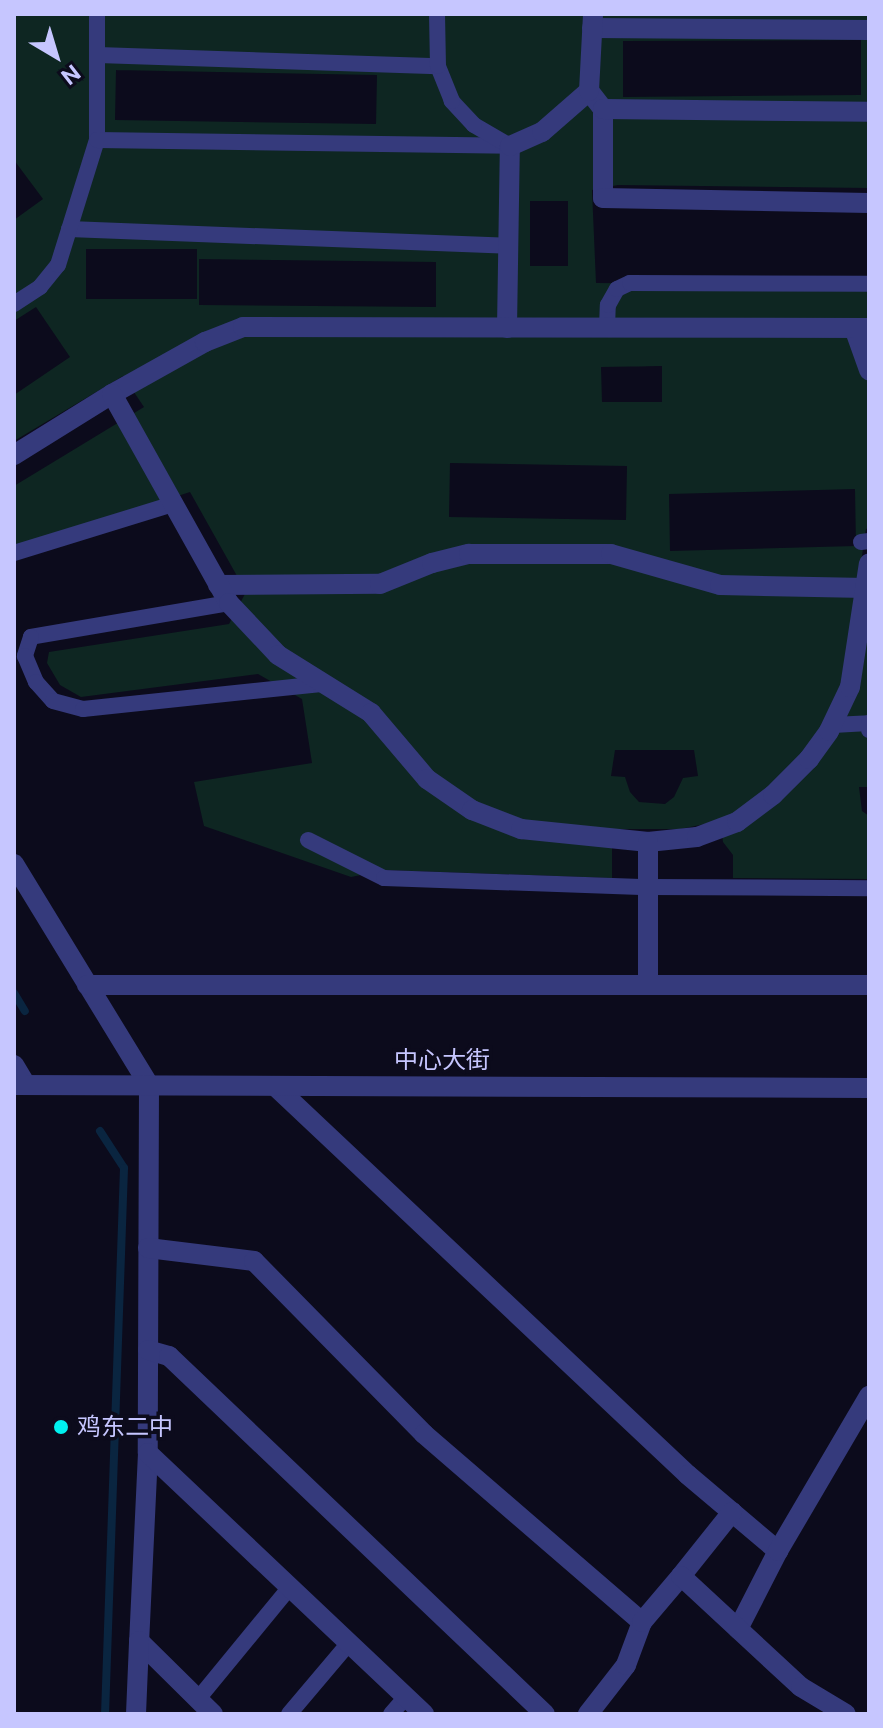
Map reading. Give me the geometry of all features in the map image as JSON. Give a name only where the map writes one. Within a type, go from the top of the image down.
[{"type":"street","points":[[869,30],[593,21],[589,91],[603,109],[603,198],[869,203]]},
{"type":"street","points":[[507,328],[510,146],[542,132],[589,91]]},
{"type":"street","points":[[603,109],[869,112]]},
{"type":"street","points":[[14,455],[112,394],[205,342],[243,327],[861,328],[869,370]]},
{"type":"street","points":[[112,394],[229,603],[278,655],[319,684],[371,713],[427,779],[472,810],[521,829],[648,842],[697,837],[737,822],[773,795],[809,759],[833,725],[850,687],[865,627],[869,563]]},
{"type":"street","points":[[218,585],[380,584],[432,563],[469,554],[584,553],[611,554],[720,585],[866,588]]},
{"type":"street","points":[[648,842],[648,985]]},
{"type":"street","points":[[14,864],[149,1085],[148,1453],[136,1714]]},
{"type":"street","points":[[87,985],[869,985]]},
{"type":"street","points":[[14,1065],[20,1085]]},
{"type":"street","name":"中心大街","points":[[20,1085],[869,1088]]},
{"type":"street","points":[[275,1086],[688,1475],[778,1551]]},
{"type":"street","points":[[148,1248],[254,1261],[424,1434],[642,1622]]},
{"type":"street","points":[[148,1350],[169,1356],[545,1714]]},
{"type":"street","points":[[738,1629],[778,1551],[869,1396]]},
{"type":"street","points":[[148,1453],[424,1714]]},
{"type":"street","points":[[588,1714],[626,1665],[642,1622],[732,1512]]},
{"type":"street","points":[[681,1576],[801,1687],[846,1714]]},
{"type":"street","points":[[139,1641],[213,1714]]},
{"type":"lane","points":[[14,304],[40,287],[58,265],[97,140],[97,14]]},
{"type":"lane","points":[[437,14],[438,66],[452,101],[474,125],[510,146]]},
{"type":"lane","points":[[98,55],[438,66]]},
{"type":"lane","points":[[97,140],[510,146]]},
{"type":"lane","points":[[69,229],[508,246]]},
{"type":"lane","points":[[607,328],[608,305],[617,289],[630,283],[869,284]]},
{"type":"lane","points":[[14,553],[173,504]]},
{"type":"lane","points":[[229,603],[31,637],[25,656],[36,682],[53,701],[83,709],[319,684]]},
{"type":"lane","points":[[833,725],[869,723],[869,730]]},
{"type":"lane","points":[[308,840],[384,878],[648,887],[869,888]]},
{"type":"lane","points":[[198,1699],[290,1587]]},
{"type":"lane","points":[[289,1714],[349,1643]]},
{"type":"lane","points":[[391,1714],[406,1697]]},
{"type":"green space","points":[[14,14],[869,14],[869,188],[618,185],[592,190],[596,283],[869,285],[869,528],[866,529],[851,629],[869,629],[869,787],[859,787],[862,811],[869,816],[869,879],[733,878],[733,855],[723,842],[720,821],[680,829],[612,829],[612,878],[386,870],[351,877],[204,826],[194,782],[312,763],[302,699],[258,674],[81,697],[60,685],[47,663],[49,652],[229,624],[246,592],[190,492],[14,549],[14,486],[144,407],[123,376],[14,441],[14,395],[70,357],[36,307],[14,321],[14,220],[43,199],[14,160]],"holes":[[[861,40],[861,95],[623,97],[623,41]],[[116,70],[377,75],[376,124],[115,120]],[[530,201],[568,201],[568,266],[530,266]],[[86,249],[197,249],[197,299],[86,299]],[[199,259],[436,262],[436,307],[199,305]],[[662,366],[662,402],[602,402],[601,367]],[[450,463],[627,466],[626,520],[449,517]],[[855,489],[856,546],[670,551],[669,494]],[[615,750],[694,750],[698,776],[683,778],[674,797],[665,804],[639,802],[630,792],[625,777],[611,776]]]},
{"type":"waterway","points":[[14,993],[25,1011]]},
{"type":"waterway","points":[[100,1131],[124,1168],[105,1714]]},
{"type":"place","name":"鸡东二中","points":[[61,1427]]}]
